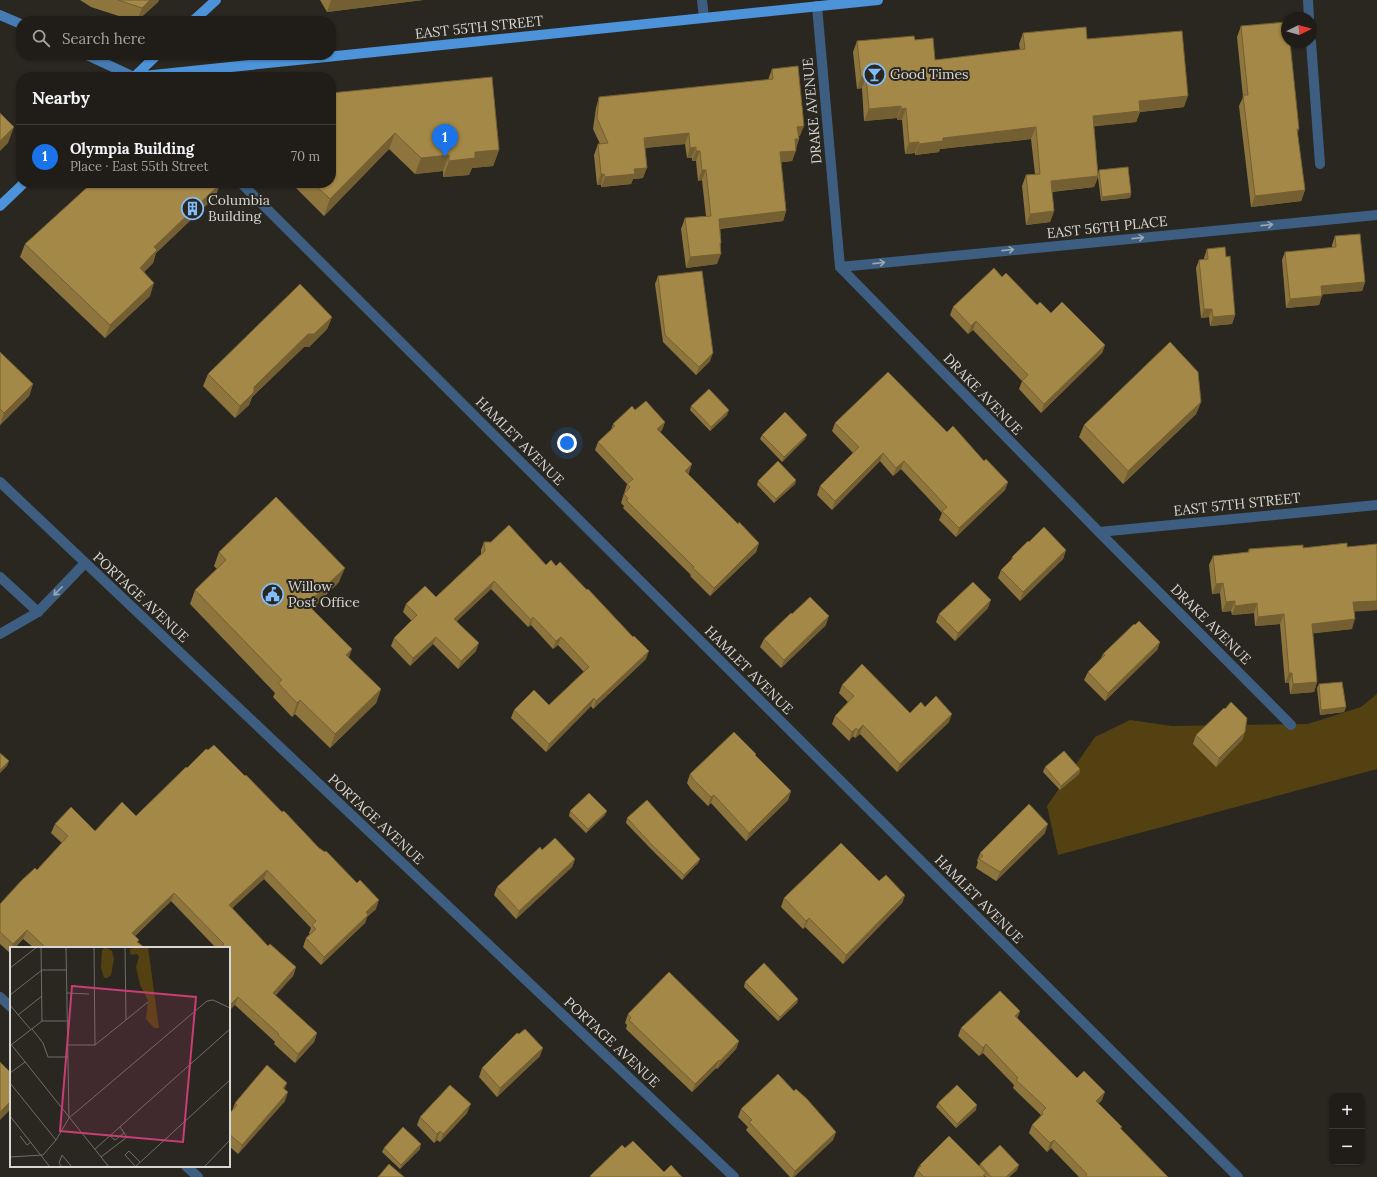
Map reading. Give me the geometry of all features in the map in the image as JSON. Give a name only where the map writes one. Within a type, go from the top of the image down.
[{"type":"main road","points":[[199,16],[216,0]]},
{"type":"main road","name":"EAST 55TH STREET","points":[[336,56],[878,0]]},
{"type":"main road","points":[[139,72],[153,60]]},
{"type":"main road","name":"EAST 55TH STREET","points":[[182,72],[298,60]]},
{"type":"main road","points":[[0,206],[19,188]]},
{"type":"street","points":[[702,0],[704,18]]},
{"type":"street","points":[[1308,0],[1309,12]]},
{"type":"street","name":"DRAKE AVENUE","points":[[817,6],[840,267],[1099,532],[1291,725]]},
{"type":"street","points":[[0,15],[16,22]]},
{"type":"street","points":[[1311,48],[1320,164]]},
{"type":"street","points":[[98,60],[123,72]]},
{"type":"street","name":"HAMLET AVENUE","points":[[246,188],[1238,1177]]},
{"type":"street","name":"EAST 56TH PLACE","points":[[840,267],[1377,215]]},
{"type":"street","name":"PORTAGE AVENUE","points":[[0,482],[734,1177]]},
{"type":"street","name":"EAST 57TH STREET","points":[[1099,532],[1377,505]]},
{"type":"street","points":[[0,634],[38,612],[86,563]]},
{"type":"street","points":[[0,577],[38,612]]},
{"type":"street","points":[[0,997],[10,1006]]},
{"type":"street","points":[[187,1167],[198,1177]]},
{"type":"shaded area","points":[[1377,694],[1377,769],[1058,855],[1047,806],[1095,737],[1130,720],[1172,726],[1308,724],[1361,707]]},
{"type":"building","points":[[118,0],[150,0],[142,8]]},
{"type":"building","points":[[1281,23],[1281,48],[1291,48],[1299,129],[1297,129],[1305,190],[1255,196],[1243,95],[1248,95],[1241,26]]},
{"type":"building","points":[[1086,27],[1087,39],[1182,31],[1188,96],[1139,101],[1140,111],[1093,116],[1098,176],[1051,181],[1054,211],[1030,214],[1026,175],[1040,174],[1036,127],[943,138],[943,141],[919,144],[919,142],[909,143],[906,108],[901,109],[901,106],[869,109],[866,77],[861,77],[857,41],[914,36],[915,40],[933,38],[935,60],[1025,49],[1023,33]]},
{"type":"building","points":[[798,66],[804,126],[797,127],[799,139],[795,139],[796,151],[780,152],[786,211],[719,219],[721,254],[690,257],[685,218],[711,216],[706,170],[702,170],[700,151],[696,151],[696,147],[690,148],[689,133],[644,138],[647,168],[634,169],[635,174],[605,177],[604,174],[601,174],[598,144],[608,143],[597,118],[599,97],[773,79],[772,69]]},
{"type":"building","points":[[492,77],[499,150],[475,152],[475,158],[449,161],[449,155],[421,158],[395,133],[330,199],[318,188],[336,188],[336,93]]},
{"type":"building","points":[[0,113],[14,127],[0,141]]},
{"type":"building","points":[[1128,167],[1131,193],[1102,197],[1099,170]]},
{"type":"building","points":[[87,188],[216,188],[154,247],[157,250],[140,268],[154,283],[110,325],[25,244]]},
{"type":"building","points":[[1360,234],[1365,282],[1321,286],[1322,296],[1290,299],[1285,252],[1336,247],[1335,236]]},
{"type":"building","points":[[1225,247],[1226,257],[1230,256],[1235,315],[1213,317],[1212,309],[1204,309],[1199,260],[1208,259],[1207,249]]},
{"type":"building","points":[[994,268],[1002,277],[1006,273],[1037,305],[1040,302],[1051,313],[1062,302],[1105,345],[1044,404],[1022,381],[1028,375],[976,321],[971,326],[953,307]]},
{"type":"building","points":[[702,271],[713,353],[699,367],[665,335],[658,276]]},
{"type":"building","points":[[300,284],[332,317],[314,334],[308,334],[254,387],[254,392],[240,406],[208,374]]},
{"type":"building","points":[[1170,342],[1198,372],[1201,402],[1128,471],[1084,425]]},
{"type":"building","points":[[0,352],[33,384],[4,413],[0,409]]},
{"type":"building","points":[[888,372],[947,432],[953,426],[984,461],[986,459],[1008,482],[959,528],[942,511],[947,507],[904,461],[896,468],[883,453],[835,501],[820,486],[859,447],[835,423]]},
{"type":"building","points":[[709,389],[729,410],[711,427],[691,406]]},
{"type":"building","points":[[646,401],[665,422],[657,429],[692,464],[685,471],[759,543],[714,588],[626,500],[628,499],[624,494],[630,487],[627,484],[633,479],[598,442],[615,426],[613,424],[632,406],[635,410]]},
{"type":"building","points":[[785,412],[807,435],[784,457],[762,435]]},
{"type":"building","points":[[778,461],[796,480],[776,499],[758,481]]},
{"type":"building","points":[[276,497],[345,568],[307,604],[352,649],[346,655],[381,689],[335,734],[300,700],[297,703],[278,683],[282,680],[195,590],[226,560],[219,552]]},
{"type":"building","points":[[509,525],[546,565],[551,560],[556,566],[560,562],[587,590],[588,589],[633,637],[634,636],[649,651],[596,701],[594,698],[549,744],[514,710],[534,690],[549,705],[589,667],[561,637],[556,641],[533,617],[531,620],[494,581],[454,619],[479,643],[461,661],[436,637],[413,658],[394,638],[417,615],[406,604],[425,586],[436,597],[485,551],[484,542],[491,542]]},
{"type":"building","points":[[1044,527],[1066,550],[1023,592],[1001,570],[1028,541],[1029,542]]},
{"type":"building","points":[[1347,543],[1347,547],[1377,544],[1377,601],[1353,602],[1355,619],[1312,624],[1317,682],[1293,684],[1292,673],[1289,673],[1284,614],[1258,617],[1257,603],[1235,606],[1235,601],[1226,602],[1223,583],[1216,584],[1213,556],[1249,552],[1249,549],[1303,545],[1303,548]]},
{"type":"building","points":[[973,582],[991,600],[958,633],[939,614]]},
{"type":"building","points":[[810,597],[829,616],[784,660],[764,639]]},
{"type":"building","points":[[1139,621],[1160,642],[1108,693],[1088,672],[1105,655],[1103,654]]},
{"type":"building","points":[[862,664],[910,713],[921,702],[925,707],[936,696],[952,714],[900,764],[863,725],[858,730],[856,728],[852,732],[835,716],[854,696],[842,685]]},
{"type":"building","points":[[1342,682],[1346,707],[1321,710],[1319,684]]},
{"type":"building","points":[[1231,702],[1247,718],[1245,732],[1219,758],[1196,735]]},
{"type":"building","points":[[734,732],[791,791],[749,833],[714,795],[711,797],[690,774]]},
{"type":"building","points":[[214,745],[282,812],[284,811],[319,848],[325,852],[326,851],[357,883],[360,880],[379,900],[366,912],[368,915],[324,957],[306,938],[316,929],[312,925],[316,921],[267,870],[229,905],[268,946],[270,944],[296,967],[273,993],[317,1033],[298,1054],[278,1035],[279,1034],[238,997],[230,1005],[230,947],[221,947],[224,944],[174,893],[132,933],[139,940],[137,942],[144,947],[45,947],[27,930],[13,944],[0,932],[0,904],[35,868],[37,870],[68,836],[55,824],[71,807],[95,831],[122,802],[136,816],[186,767],[187,768],[206,749],[208,750]]},
{"type":"building","points":[[1064,751],[1080,769],[1061,786],[1045,767]]},
{"type":"building","points":[[0,753],[9,761],[0,770]]},
{"type":"building","points":[[589,793],[607,811],[588,829],[570,811]]},
{"type":"building","points":[[647,800],[700,859],[684,875],[653,846],[627,818]]},
{"type":"building","points":[[1029,804],[1048,824],[1000,872],[979,859],[983,856],[980,853]]},
{"type":"building","points":[[555,838],[575,859],[519,911],[497,887],[540,847],[542,850]]},
{"type":"building","points":[[841,843],[879,881],[886,875],[905,895],[846,955],[809,918],[806,921],[784,898]]},
{"type":"building","points":[[764,963],[798,999],[780,1017],[745,982]]},
{"type":"building","points":[[669,972],[739,1041],[695,1084],[629,1020],[631,1018],[628,1014]]},
{"type":"building","points":[[1000,991],[1020,1011],[1015,1016],[1077,1078],[1084,1071],[1105,1092],[1096,1101],[1168,1177],[1085,1177],[1087,1174],[1054,1140],[1050,1143],[1032,1125],[1043,1114],[1042,1112],[1046,1108],[1016,1080],[1018,1078],[986,1044],[983,1048],[961,1028]]},
{"type":"building","points":[[525,1029],[543,1048],[500,1088],[482,1068],[517,1033],[519,1034]]},
{"type":"building","points":[[0,1062],[10,1072],[10,1102],[0,1112]]},
{"type":"building","points":[[267,1065],[287,1083],[283,1088],[288,1092],[242,1145],[230,1135],[230,1113],[237,1105],[235,1103]]},
{"type":"building","points":[[778,1074],[794,1091],[796,1089],[807,1099],[836,1132],[795,1171],[749,1122],[752,1120],[741,1109]]},
{"type":"building","points":[[450,1085],[471,1104],[443,1134],[440,1131],[437,1134],[420,1117]]},
{"type":"building","points":[[957,1085],[977,1105],[957,1124],[938,1103]]},
{"type":"building","points":[[403,1127],[421,1144],[401,1165],[384,1148]]},
{"type":"building","points":[[949,1136],[986,1173],[982,1177],[924,1177],[917,1170],[921,1166],[920,1165]]},
{"type":"building","points":[[633,1141],[664,1172],[671,1165],[682,1177],[590,1176],[622,1145],[625,1148]]},
{"type":"building","points":[[1000,1145],[1019,1165],[1006,1177],[991,1177],[980,1164]]},
{"type":"building","points":[[389,1164],[404,1177],[378,1177]]},
{"type":"place","name":"Good Times","points":[[874,74]]},
{"type":"place","name":"Olympia Building","points":[[445,157]]},
{"type":"place","name":"Columbia Building","points":[[192,208]]},
{"type":"place","name":"Willow Post Office","points":[[273,594]]}]
